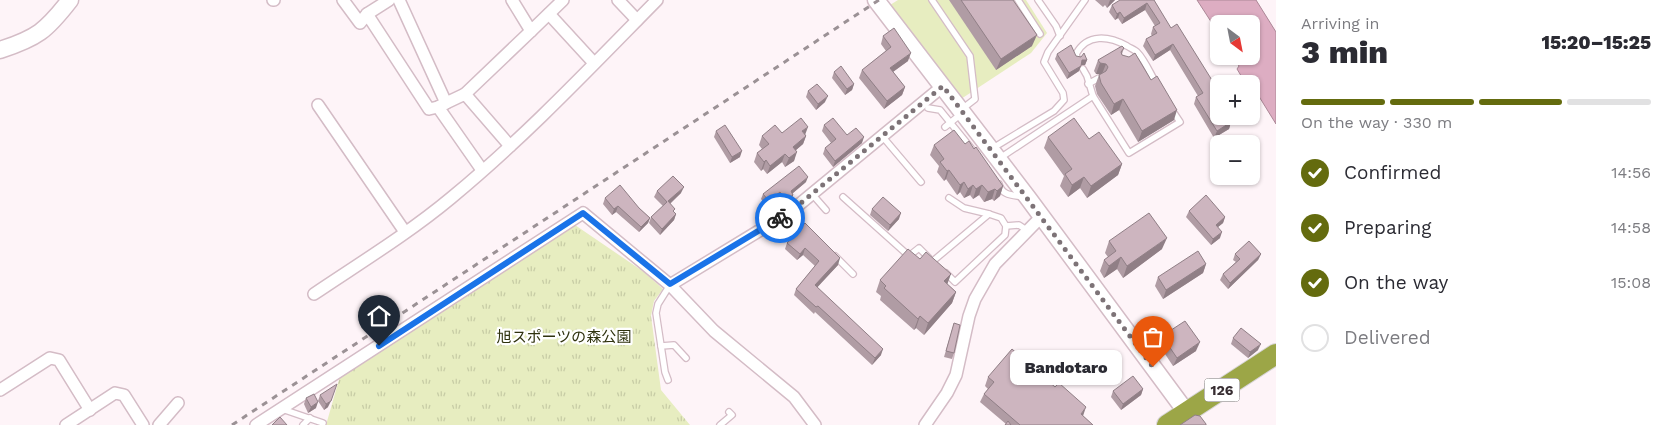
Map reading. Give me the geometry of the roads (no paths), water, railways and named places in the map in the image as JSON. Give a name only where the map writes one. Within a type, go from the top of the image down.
[{"type":"highway","name":"126","points":[[1167,425],[1192,413],[1276,354]]},
{"type":"street","points":[[0,50],[23,42],[40,33],[55,20],[70,0]]},
{"type":"street","points":[[343,0],[360,23],[367,14],[389,0]]},
{"type":"street","points":[[399,0],[442,105],[482,170]]},
{"type":"street","points":[[512,0],[531,31]]},
{"type":"street","points":[[367,14],[429,109],[465,94],[563,0]]},
{"type":"street","points":[[618,0],[637,20]]},
{"type":"street","points":[[314,294],[451,198],[550,110],[656,0]]},
{"type":"street","points":[[876,0],[943,86],[955,118],[1028,198],[1192,413]]},
{"type":"street","points":[[549,14],[594,63]]},
{"type":"street","points":[[670,284],[790,212],[943,86]]},
{"type":"street","points":[[465,94],[510,146]]},
{"type":"street","points":[[318,105],[405,232]]},
{"type":"street","points":[[256,425],[583,213],[670,284],[714,331],[794,397],[815,425]]},
{"type":"street","points":[[925,425],[947,393],[956,375],[969,316],[995,264],[1042,216]]},
{"type":"street","points":[[0,390],[50,358],[59,360],[90,410]]},
{"type":"street","points":[[66,425],[115,393],[124,396],[143,425]]},
{"type":"street","points":[[159,425],[178,403]]},
{"type":"lane","points":[[932,0],[970,56],[975,99],[955,118]]},
{"type":"lane","points":[[1018,0],[1040,34]]},
{"type":"lane","points":[[1038,0],[1056,26],[1060,36]]},
{"type":"lane","points":[[994,161],[1064,100],[1063,92],[1044,62],[1048,52],[1083,1]]},
{"type":"lane","points":[[1077,58],[1076,54],[1079,49],[1093,38],[1104,37],[1116,40],[1138,53],[1161,92]]},
{"type":"lane","points":[[1130,58],[1138,53]]},
{"type":"lane","points":[[1083,69],[1093,96],[1129,153],[1180,122],[1171,107]]},
{"type":"lane","points":[[1088,84],[1098,78]]},
{"type":"lane","points":[[994,161],[1093,96]]},
{"type":"lane","points":[[928,108],[940,110],[955,118],[974,152]]},
{"type":"lane","points":[[882,136],[921,182]]},
{"type":"lane","points":[[812,194],[826,210]]},
{"type":"lane","points":[[843,197],[909,256],[919,248],[956,282],[1004,235],[1006,226],[1001,218],[964,208],[949,198]]},
{"type":"lane","points":[[933,261],[989,214]]},
{"type":"lane","points":[[1006,226],[1020,225],[1028,231]]},
{"type":"lane","points":[[830,251],[853,274]]},
{"type":"lane","points":[[668,380],[665,372],[656,313],[658,304],[670,284]]},
{"type":"lane","points":[[661,346],[674,345],[686,358]]},
{"type":"lane","points":[[280,409],[323,423]]},
{"type":"lane","points":[[720,425],[732,415],[729,412]]},
{"type":"lane","points":[[302,425],[310,418]]},
{"type":"railway","points":[[232,425],[879,0]]},
{"type":"place","name":"Bandotaro","points":[[1153,367]]},
{"type":"park label","name":"旭スポーツの森公園","points":[[564,337]]}]
